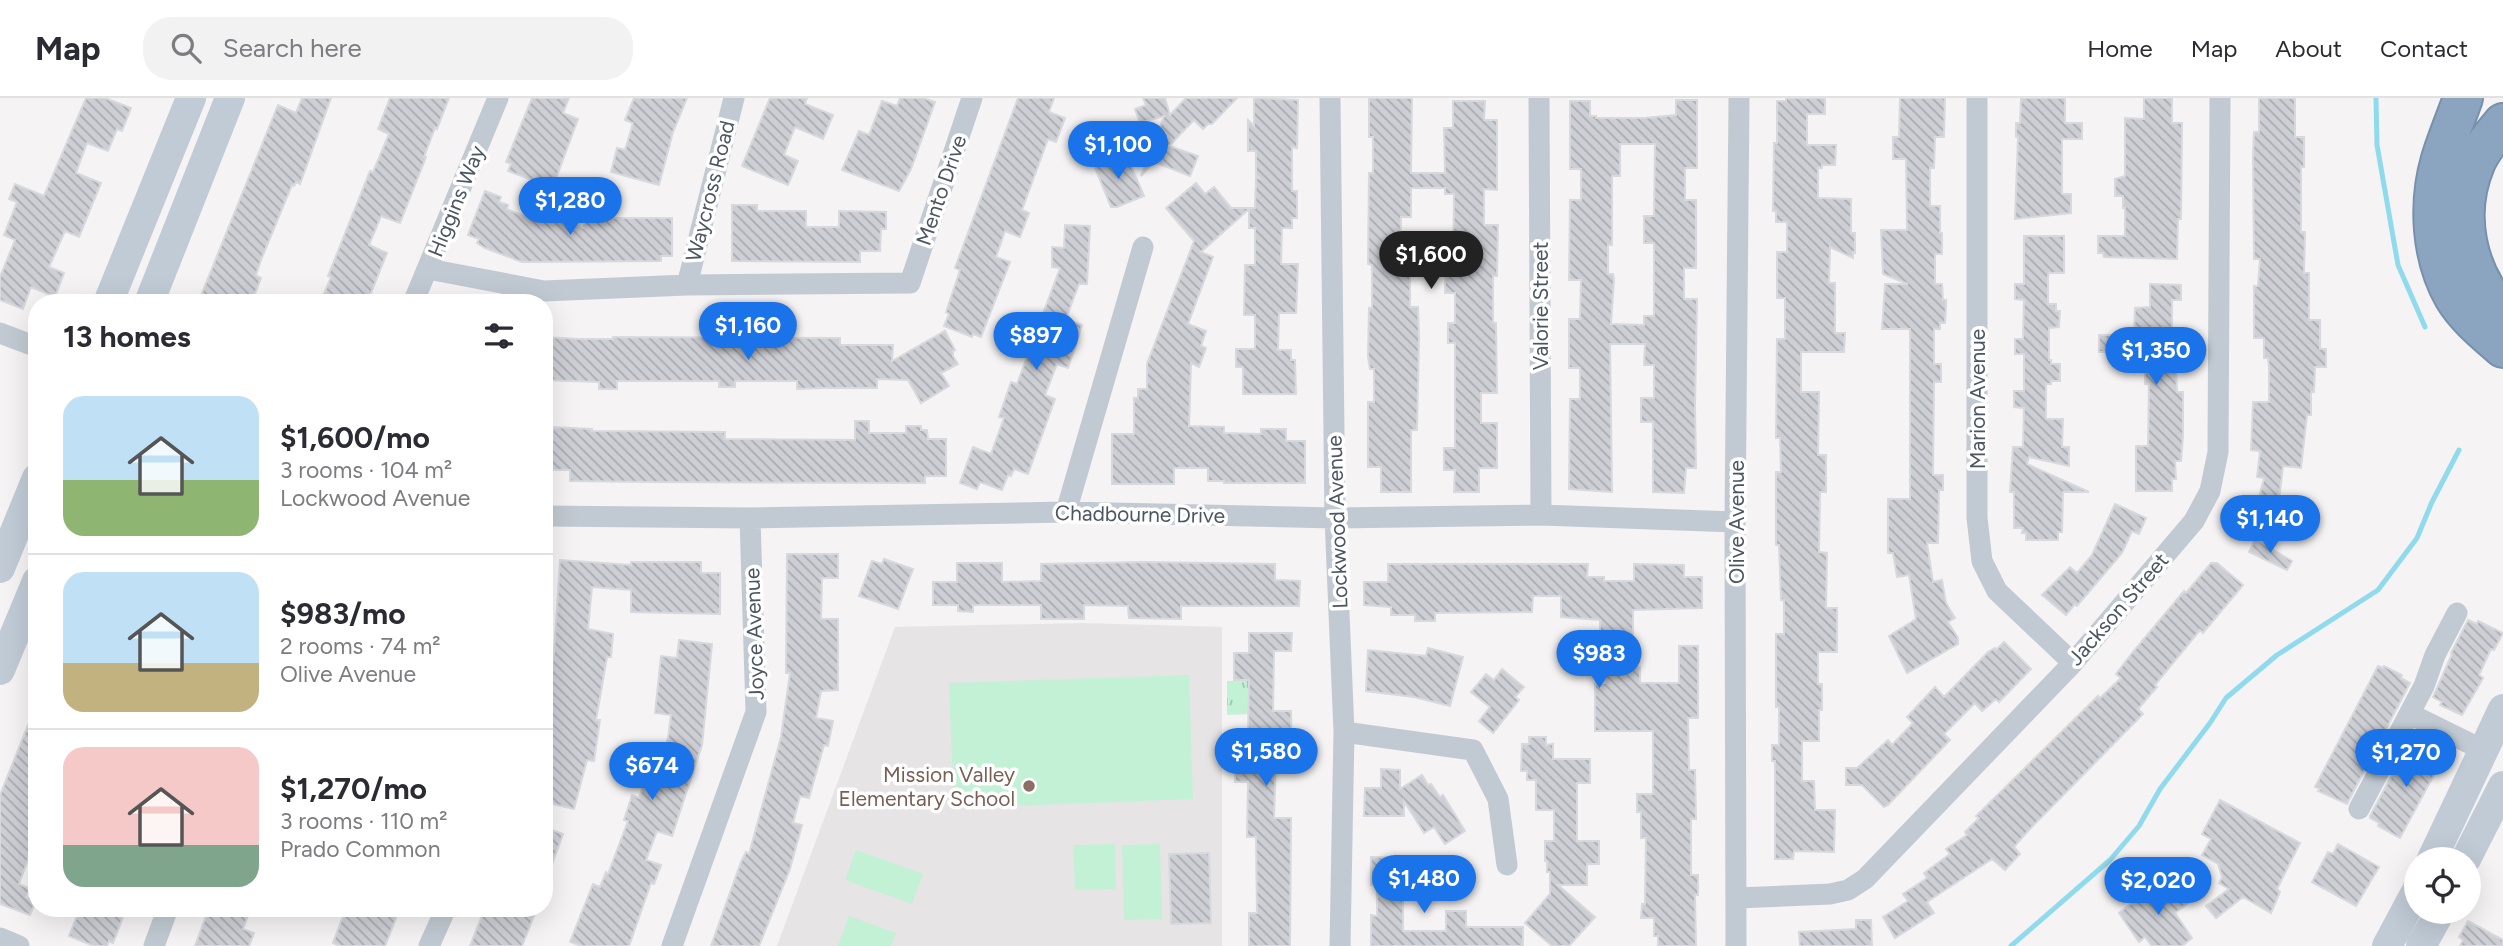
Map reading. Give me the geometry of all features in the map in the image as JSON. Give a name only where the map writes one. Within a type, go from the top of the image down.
[{"type":"highway","points":[[2463,98],[2441,160],[2434,196],[2434,230],[2440,265],[2455,297],[2479,327],[2503,348]]},
{"type":"highway","points":[[2503,123],[2475,162],[2466,193],[2465,229],[2472,265],[2491,299],[2503,312]]},
{"type":"main road","points":[[112,294],[191,98]]},
{"type":"main road","points":[[153,294],[230,98]]},
{"type":"main road","points":[[0,568],[28,500]]},
{"type":"main road","points":[[0,670],[28,603]]},
{"type":"main road","points":[[2438,847],[2503,709]]},
{"type":"main road","points":[[2472,847],[2503,786]]},
{"type":"main road","points":[[2386,946],[2404,913]]},
{"type":"main road","points":[[2421,946],[2433,924]]},
{"type":"street","name":"Higgins Way","points":[[417,294],[498,98]]},
{"type":"street","name":"Waycross Road","points":[[687,285],[734,98]]},
{"type":"street","name":"Mento Drive","points":[[687,285],[910,283],[972,98]]},
{"type":"street","name":"Lockwood Avenue","points":[[1330,98],[1335,518],[1344,732],[1340,946]]},
{"type":"street","name":"Valorie Street","points":[[1539,98],[1541,515]]},
{"type":"street","name":"Olive Avenue","points":[[1736,946],[1735,522],[1739,98]]},
{"type":"street","name":"Marion Avenue","points":[[1977,98],[1977,504],[1982,561],[1997,591],[2073,663]]},
{"type":"street","name":"Jackson Street","points":[[1737,898],[1830,894],[1848,890],[1865,879],[2073,663],[2194,521],[2210,491],[2218,452],[2220,98]]},
{"type":"street","points":[[1066,512],[1143,247]]},
{"type":"street","points":[[428,269],[544,291],[687,285]]},
{"type":"street","points":[[0,333],[28,344]]},
{"type":"street","name":"Chadbourne Drive","points":[[553,516],[750,518],[1066,512],[1335,518],[1541,515],[1735,522]]},
{"type":"street","name":"Joyce Avenue","points":[[673,946],[756,712],[750,518]]},
{"type":"street","points":[[2360,809],[2424,686],[2435,655],[2457,613]]},
{"type":"street","points":[[2410,714],[2483,750]]},
{"type":"street","points":[[1344,732],[1473,750],[1498,799],[1507,865]]},
{"type":"street","points":[[154,946],[165,917]]},
{"type":"street","points":[[429,946],[442,917]]},
{"type":"street","points":[[0,939],[19,946]]},
{"type":"shaded area","name":"Mission Valley Elementary School","points":[[1082,623],[1222,627],[1222,946],[777,946],[895,627]]},
{"type":"green space","points":[[1189,675],[1193,799],[954,808],[949,683]]},
{"type":"green space","points":[[1227,681],[1250,681],[1250,714],[1227,715]]},
{"type":"green space","points":[[1115,844],[1116,889],[1075,890],[1073,845]]},
{"type":"green space","points":[[1160,844],[1162,919],[1124,920],[1122,845]]},
{"type":"green space","points":[[856,850],[923,874],[912,904],[845,880]]},
{"type":"green space","points":[[849,916],[896,933],[891,946],[838,946]]},
{"type":"building","points":[[86,98],[105,98],[131,108],[122,131],[117,129],[108,151],[87,143],[76,173],[101,183],[79,237],[65,231],[49,267],[64,273],[56,294],[48,294],[31,287],[23,309],[0,300],[0,277],[15,240],[4,235],[17,202],[9,199],[15,184],[44,196]]},
{"type":"building","points":[[302,98],[331,98],[300,184],[296,182],[292,185],[261,260],[256,275],[261,278],[255,294],[202,294],[278,105],[296,113]]},
{"type":"building","points":[[390,98],[449,98],[400,223],[381,216],[369,245],[387,253],[371,294],[324,294],[331,277],[328,276],[370,171],[373,172],[389,134],[378,129]]},
{"type":"building","points":[[532,98],[569,98],[563,113],[578,119],[554,184],[547,182],[545,185],[508,171],[511,164],[506,162]]},
{"type":"building","points":[[634,98],[687,98],[673,132],[659,185],[611,172],[617,148],[625,150],[633,123],[625,120]]},
{"type":"building","points":[[770,98],[807,98],[805,104],[833,115],[823,139],[795,127],[784,155],[798,161],[788,185],[742,166]]},
{"type":"building","points":[[900,98],[923,98],[935,102],[911,169],[899,191],[842,170],[859,131],[869,135],[882,101],[897,106]]},
{"type":"building","points":[[1018,98],[1054,98],[1049,112],[1065,118],[1056,142],[1048,139],[1022,210],[1029,213],[1020,237],[1005,231],[996,257],[1010,262],[981,337],[973,334],[972,337],[944,326],[949,314],[946,312],[960,270],[955,268]]},
{"type":"building","points":[[1143,98],[1165,98],[1170,115],[1186,98],[1237,98],[1212,124],[1203,129],[1194,120],[1169,146],[1198,156],[1190,176],[1154,162],[1141,176],[1164,116],[1140,123],[1135,109],[1146,105]]},
{"type":"building","points":[[1254,98],[1298,100],[1297,148],[1292,147],[1292,191],[1297,191],[1297,218],[1292,218],[1292,228],[1282,228],[1281,264],[1298,264],[1296,313],[1279,313],[1278,350],[1291,350],[1291,360],[1295,360],[1296,394],[1243,394],[1243,367],[1236,367],[1236,349],[1255,349],[1255,315],[1244,315],[1245,265],[1255,265],[1255,228],[1249,228],[1249,209],[1201,252],[1213,257],[1188,324],[1206,331],[1201,346],[1206,348],[1199,367],[1191,363],[1189,426],[1224,427],[1224,433],[1261,434],[1261,429],[1286,429],[1286,441],[1305,441],[1305,483],[1224,483],[1208,481],[1208,468],[1174,468],[1174,484],[1112,484],[1112,434],[1134,434],[1134,398],[1138,398],[1138,389],[1147,389],[1147,364],[1194,241],[1166,208],[1196,183],[1205,194],[1214,187],[1231,208],[1255,208],[1256,177],[1260,179],[1256,175],[1256,151],[1248,151],[1248,120],[1254,126]]},
{"type":"building","points":[[1369,98],[1412,98],[1411,173],[1445,173],[1444,128],[1453,128],[1453,101],[1485,101],[1484,120],[1497,120],[1497,190],[1484,189],[1484,225],[1498,225],[1497,276],[1493,276],[1497,393],[1481,393],[1481,423],[1497,423],[1497,468],[1479,468],[1479,492],[1454,492],[1455,470],[1444,470],[1444,448],[1455,448],[1455,343],[1448,343],[1448,323],[1455,323],[1455,293],[1445,293],[1445,267],[1453,267],[1454,194],[1445,194],[1445,188],[1411,188],[1411,217],[1401,217],[1400,252],[1424,252],[1424,273],[1410,273],[1410,307],[1418,307],[1419,338],[1417,430],[1411,430],[1411,492],[1381,492],[1381,467],[1368,467],[1368,402],[1374,402],[1374,369],[1370,369],[1368,357],[1369,308],[1372,308],[1372,265],[1368,264],[1369,173],[1373,173]]},
{"type":"building","points":[[1786,98],[1825,98],[1825,114],[1807,114],[1807,145],[1836,145],[1835,165],[1822,165],[1822,168],[1818,168],[1818,198],[1851,199],[1851,233],[1855,233],[1855,253],[1853,252],[1853,258],[1830,247],[1829,283],[1835,283],[1835,333],[1845,333],[1844,352],[1801,352],[1801,392],[1819,392],[1818,455],[1826,455],[1826,492],[1820,492],[1819,552],[1827,553],[1826,608],[1837,608],[1837,652],[1818,652],[1818,684],[1822,684],[1819,741],[1802,741],[1802,781],[1814,781],[1815,810],[1835,810],[1834,852],[1794,851],[1793,859],[1775,859],[1775,761],[1772,761],[1772,745],[1779,745],[1776,634],[1784,634],[1784,600],[1781,600],[1779,545],[1776,545],[1776,472],[1781,472],[1780,438],[1776,438],[1777,339],[1785,339],[1785,298],[1777,298],[1777,252],[1787,252],[1787,222],[1776,222],[1776,211],[1773,211],[1777,101],[1786,101]]},
{"type":"building","points":[[1900,98],[1945,98],[1944,137],[1935,137],[1934,168],[1930,168],[1930,206],[1940,206],[1942,233],[1942,254],[1935,254],[1935,284],[1942,284],[1943,300],[1946,300],[1945,323],[1940,323],[1940,329],[1934,329],[1934,364],[1941,364],[1941,382],[1934,382],[1933,475],[1943,475],[1943,490],[1939,490],[1938,543],[1927,543],[1933,582],[1942,580],[1946,603],[1955,618],[1948,622],[1958,638],[1958,644],[1907,673],[1889,636],[1916,619],[1909,575],[1897,577],[1893,553],[1888,553],[1888,499],[1910,499],[1910,329],[1882,329],[1885,284],[1908,284],[1883,274],[1881,230],[1907,230],[1906,159],[1893,159],[1893,137],[1899,137]]},
{"type":"building","points":[[2021,98],[2065,98],[2065,123],[2082,123],[2082,139],[2062,139],[2062,194],[2071,194],[2071,213],[2015,219],[2018,137],[2016,123],[2020,123]]},
{"type":"building","points":[[2144,98],[2172,98],[2172,123],[2182,123],[2181,219],[2178,219],[2177,259],[2104,257],[2103,253],[2098,253],[2098,236],[2125,236],[2125,207],[2123,208],[2123,196],[2115,196],[2115,179],[2125,176],[2125,118],[2144,119]]},
{"type":"building","points":[[2259,98],[2295,98],[2295,137],[2304,137],[2301,232],[2305,232],[2304,273],[2309,273],[2309,320],[2320,320],[2320,349],[2326,349],[2326,367],[2315,367],[2311,415],[2307,415],[2301,468],[2283,466],[2279,500],[2305,507],[2296,536],[2252,524],[2264,478],[2257,477],[2260,451],[2251,450],[2253,402],[2269,402],[2269,367],[2268,358],[2264,358],[2264,338],[2254,338],[2254,286],[2258,286],[2260,259],[2254,259],[2253,157],[2254,132],[2259,132]]},
{"type":"building","points":[[1676,100],[1697,100],[1697,168],[1685,168],[1685,200],[1696,200],[1696,268],[1684,268],[1684,299],[1697,299],[1696,468],[1686,468],[1684,493],[1653,492],[1653,422],[1641,422],[1641,398],[1654,398],[1654,365],[1644,365],[1645,344],[1610,344],[1612,492],[1569,489],[1570,399],[1580,399],[1580,368],[1569,368],[1569,319],[1580,319],[1581,280],[1569,280],[1570,200],[1581,200],[1581,169],[1570,169],[1570,101],[1590,101],[1590,116],[1596,118],[1676,115]],"holes":[[[1620,144],[1655,144],[1654,216],[1644,216],[1644,243],[1654,243],[1654,316],[1644,316],[1644,325],[1611,324],[1614,279],[1613,274],[1608,274],[1608,245],[1612,245],[1612,176],[1620,176]]]},
{"type":"building","points":[[1122,154],[1129,161],[1144,196],[1111,207],[1093,163],[1111,156],[1113,162]]},
{"type":"building","points":[[485,191],[501,197],[499,202],[508,205],[507,209],[528,218],[557,218],[583,228],[587,218],[672,218],[672,256],[661,256],[661,261],[522,262],[485,248],[477,243],[479,239],[468,235]]},
{"type":"building","points":[[732,205],[757,205],[757,211],[806,211],[806,227],[839,227],[839,211],[886,212],[886,229],[881,229],[880,251],[860,251],[860,262],[732,261]]},
{"type":"building","points":[[1065,225],[1090,226],[1087,284],[1079,284],[1066,319],[1082,325],[1068,368],[1057,364],[1045,395],[1055,399],[1028,474],[1014,469],[1011,476],[1008,475],[1002,490],[980,482],[977,489],[960,483],[973,447],[991,454],[1004,418],[999,417],[1011,382],[1017,384],[1028,354],[1015,349],[1022,330],[1035,335],[1060,268],[1052,267],[1052,247],[1064,248]]},
{"type":"building","points":[[2024,236],[2064,236],[2064,273],[2049,273],[2048,276],[2048,304],[2056,304],[2056,311],[2060,311],[2059,327],[2049,328],[2049,360],[2051,364],[2060,364],[2060,381],[2046,384],[2046,419],[2063,419],[2062,447],[2069,447],[2069,466],[2029,457],[2027,464],[2089,492],[2063,492],[2062,532],[2058,532],[2058,540],[2026,540],[2026,533],[2022,533],[2023,528],[2014,528],[2014,492],[2010,492],[2013,447],[2023,447],[2024,408],[2014,407],[2014,391],[2024,391],[2024,354],[2015,354],[2015,339],[2023,339],[2024,300],[2015,299],[2015,284],[2024,284]]},
{"type":"building","points":[[2150,284],[2181,285],[2181,300],[2172,300],[2172,339],[2175,339],[2177,392],[2183,392],[2183,436],[2181,461],[2175,461],[2176,479],[2172,479],[2172,491],[2136,491],[2136,446],[2148,446],[2149,384],[2145,384],[2145,367],[2128,367],[2128,352],[2099,352],[2099,335],[2134,335],[2135,308],[2150,307]]},
{"type":"building","points":[[945,331],[955,350],[953,356],[958,364],[941,373],[949,386],[921,403],[908,380],[877,379],[877,388],[797,389],[797,381],[735,381],[735,387],[719,387],[719,381],[617,381],[617,389],[599,389],[599,382],[553,380],[553,338],[840,338],[840,345],[893,345],[892,361]]},
{"type":"building","points":[[855,421],[869,421],[869,433],[906,433],[906,426],[921,426],[921,430],[927,430],[928,439],[946,439],[946,476],[925,476],[925,483],[570,481],[570,470],[553,470],[553,427],[592,431],[725,432],[725,439],[855,440]]},
{"type":"building","points":[[2115,504],[2146,518],[2139,534],[2132,531],[2122,553],[2077,606],[2075,604],[2066,615],[2042,595],[2070,567],[2077,573],[2092,555]]},
{"type":"building","points":[[2255,539],[2292,561],[2287,570],[2249,552]]},
{"type":"building","points":[[787,554],[838,554],[838,578],[822,578],[821,619],[838,619],[838,690],[821,691],[816,718],[833,721],[828,746],[824,745],[809,798],[800,796],[793,823],[802,825],[790,869],[759,946],[711,946],[741,862],[746,852],[749,854],[781,737],[790,673],[786,673]]},
{"type":"building","points":[[884,559],[913,569],[898,609],[859,596],[872,561],[882,564]]},
{"type":"building","points":[[560,560],[631,565],[631,562],[701,562],[701,573],[720,573],[720,614],[631,612],[631,590],[592,587],[588,629],[613,634],[611,657],[607,657],[596,720],[600,720],[594,761],[587,760],[574,809],[553,804],[554,653]]},
{"type":"building","points":[[957,563],[1002,563],[1002,582],[1041,581],[1041,564],[1275,564],[1275,580],[1300,581],[1299,606],[1181,606],[1181,619],[1129,618],[1128,606],[1084,605],[1084,619],[1041,619],[1041,605],[973,605],[973,612],[958,611],[958,605],[933,605],[933,582],[957,582]]},
{"type":"building","points":[[2211,563],[2217,563],[2243,585],[2203,633],[2200,630],[2155,685],[2157,687],[2138,709],[2143,714],[2029,830],[2014,847],[2020,854],[2005,870],[1992,859],[1927,902],[1934,913],[1895,938],[1883,917],[1908,901],[1903,894],[1927,878],[1924,873],[1950,854],[1946,849],[1967,835],[1965,832],[1979,818],[1976,816],[2098,696],[2100,698],[2121,678],[2116,674],[2132,653]]},
{"type":"building","points":[[1388,564],[1588,564],[1587,577],[1604,577],[1604,581],[1634,581],[1634,564],[1684,565],[1684,577],[1702,577],[1702,608],[1633,610],[1633,667],[1640,667],[1640,683],[1679,683],[1679,646],[1698,646],[1698,718],[1688,718],[1689,770],[1695,770],[1696,819],[1691,819],[1691,875],[1698,875],[1698,895],[1695,895],[1696,946],[1658,946],[1658,936],[1654,936],[1654,918],[1641,918],[1642,904],[1645,904],[1646,838],[1641,838],[1641,812],[1637,812],[1637,794],[1653,794],[1653,731],[1595,731],[1595,683],[1605,683],[1605,637],[1600,637],[1600,620],[1561,617],[1561,596],[1533,596],[1532,612],[1435,613],[1435,621],[1415,621],[1415,615],[1391,615],[1391,607],[1364,605],[1364,582],[1388,582]]},
{"type":"building","points":[[2468,620],[2477,624],[2478,621],[2503,633],[2494,650],[2491,649],[2479,675],[2483,678],[2462,715],[2440,705],[2442,702],[2433,697]]},
{"type":"building","points":[[1249,633],[1292,633],[1291,651],[1274,651],[1273,711],[1291,711],[1292,757],[1276,757],[1274,818],[1291,818],[1290,946],[1249,946],[1249,913],[1257,913],[1256,837],[1247,837],[1248,782],[1235,782],[1235,738],[1248,738],[1249,680],[1234,680],[1234,653],[1249,653]]},
{"type":"building","points":[[679,640],[712,644],[702,745],[672,836],[657,831],[646,860],[661,865],[654,884],[651,883],[629,946],[582,946],[570,942],[593,884],[600,887],[606,872],[608,874],[628,821],[624,820],[632,795],[639,798],[654,751],[663,754],[671,715],[655,713],[661,656],[677,658]]},
{"type":"building","points":[[2004,642],[2031,669],[1999,702],[1996,699],[1982,711],[1975,703],[1944,734],[1950,740],[1888,805],[1884,807],[1862,785],[1846,785],[1846,768],[1857,768],[1888,740],[1892,745],[1913,723],[1907,717],[1935,687],[1944,697],[1988,652],[1995,648],[1996,650]]},
{"type":"building","points":[[1428,648],[1463,657],[1450,706],[1414,697],[1366,691],[1368,650],[1426,656]]},
{"type":"building","points":[[2378,666],[2384,666],[2402,675],[2401,678],[2410,683],[2347,804],[2318,791],[2320,789],[2315,787]]},
{"type":"building","points":[[1502,669],[1524,687],[1515,697],[1519,700],[1493,733],[1479,721],[1490,707],[1471,692],[1486,674],[1494,680]]},
{"type":"building","points":[[28,725],[28,860],[19,884],[28,888],[28,914],[0,904],[0,795]]},
{"type":"building","points":[[1529,737],[1546,737],[1546,745],[1553,744],[1553,759],[1590,759],[1590,783],[1577,783],[1577,841],[1599,841],[1599,864],[1587,864],[1587,885],[1558,885],[1595,917],[1569,946],[1552,946],[1525,923],[1550,894],[1545,841],[1554,841],[1554,810],[1536,810],[1536,780],[1527,780],[1527,771],[1521,771],[1522,744],[1529,744]]},
{"type":"building","points":[[2409,743],[2443,758],[2400,838],[2378,826],[2379,823],[2370,816]]},
{"type":"building","points":[[1381,769],[1400,770],[1400,789],[1422,775],[1440,797],[1443,795],[1465,831],[1445,844],[1434,827],[1424,833],[1404,801],[1404,816],[1364,816],[1365,788],[1381,788]]},
{"type":"building","points":[[2220,800],[2300,843],[2277,889],[2280,892],[2271,913],[2243,897],[2216,918],[2206,906],[2229,889],[2219,883],[2222,877],[2218,864],[2202,855],[2211,839],[2202,834]]},
{"type":"building","points":[[553,830],[563,834],[553,862]]},
{"type":"building","points":[[2338,844],[2379,867],[2356,906],[2312,882],[2328,852],[2333,854]]},
{"type":"building","points":[[1209,853],[1211,923],[1171,924],[1169,854]]},
{"type":"building","points":[[1371,857],[1404,858],[1403,873],[1421,873],[1421,893],[1403,893],[1403,931],[1446,931],[1446,911],[1466,911],[1466,927],[1523,927],[1523,946],[1371,946],[1371,915],[1377,916],[1377,885],[1371,885]]},
{"type":"building","points":[[2161,880],[2165,885],[2171,881],[2188,903],[2175,913],[2192,938],[2182,946],[2152,946],[2145,937],[2139,942],[2119,913]]},
{"type":"building","points":[[77,917],[123,917],[113,943],[109,941],[107,946],[94,946],[69,936]]},
{"type":"building","points":[[206,917],[248,917],[243,929],[254,933],[249,946],[195,946]]},
{"type":"building","points":[[343,917],[396,917],[385,946],[340,946],[333,943]]},
{"type":"building","points":[[481,917],[533,917],[522,946],[470,946]]},
{"type":"building","points":[[1856,920],[1871,920],[1872,946],[1800,946],[1799,932],[1856,929]]},
{"type":"building","points":[[2466,924],[2474,924],[2503,940],[2503,946],[2460,946],[2463,940],[2459,937]]},
{"type":"waterway","points":[[2376,98],[2377,145],[2398,265],[2425,327]]},
{"type":"waterway","points":[[2011,946],[2110,860],[2139,826],[2160,789],[2226,698],[2277,655],[2378,590],[2417,538],[2459,450]]},
{"type":"place","name":"Mission Valley Elementary School","points":[[1029,786]]}]
